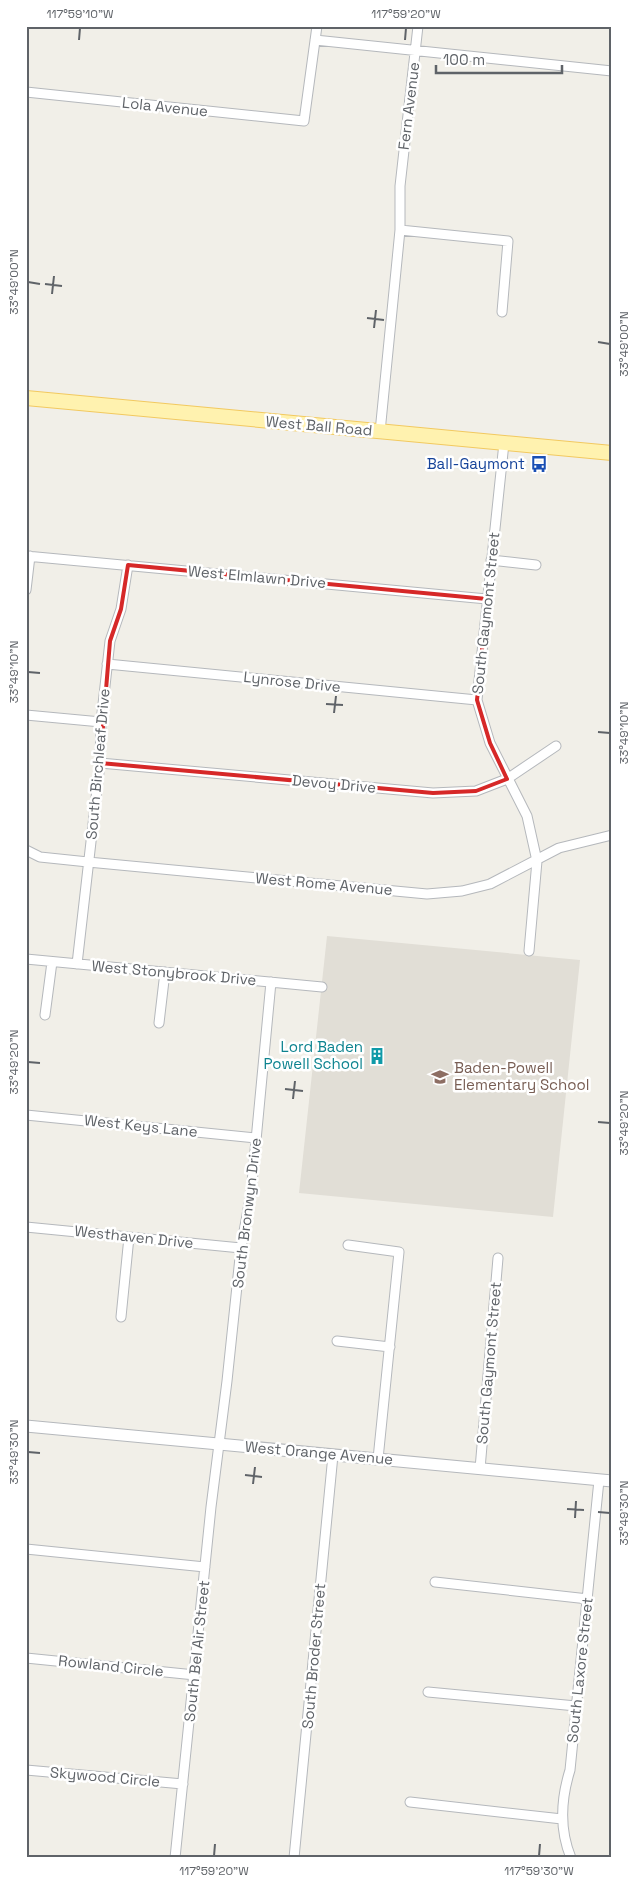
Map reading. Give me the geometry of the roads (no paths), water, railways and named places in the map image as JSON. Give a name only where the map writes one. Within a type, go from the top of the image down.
[{"type":"main road","name":"West Ball Road","points":[[26,398],[612,453]]},
{"type":"street","points":[[317,26],[315,40],[612,71]]},
{"type":"street","name":"Fern Avenue","points":[[380,432],[400,230],[400,186],[418,26]]},
{"type":"street","name":"Lola Avenue","points":[[26,92],[304,121],[315,40]]},
{"type":"street","points":[[400,230],[508,241],[502,312]]},
{"type":"street","name":"South Gaymont Street","points":[[504,443],[478,700],[490,743],[527,816],[536,861],[528,951]]},
{"type":"street","points":[[26,590],[28,556]]},
{"type":"street","name":"West Elmlawn Drive","points":[[28,556],[487,599]]},
{"type":"street","points":[[491,560],[536,565]]},
{"type":"street","name":"South Birchleaf Drive","points":[[78,964],[100,763],[101,722],[107,664],[110,641],[121,609],[128,565]]},
{"type":"street","name":"Lynrose Drive","points":[[107,664],[478,700]]},
{"type":"street","points":[[26,715],[101,722]]},
{"type":"street","name":"Devoy Drive","points":[[100,763],[433,793],[476,791],[507,778],[556,746]]},
{"type":"street","name":"West Rome Avenue","points":[[26,850],[40,857],[427,894],[462,891],[490,884],[559,848],[612,835]]},
{"type":"street","name":"West Stonybrook Drive","points":[[26,959],[322,987]]},
{"type":"street","points":[[45,1015],[52,962]]},
{"type":"street","points":[[159,1023],[165,972]]},
{"type":"street","name":"South Bronwyn Drive","points":[[219,1444],[241,1248],[251,1193],[271,982]]},
{"type":"street","name":"West Keys Lane","points":[[26,1115],[256,1138]]},
{"type":"street","name":"Westhaven Drive","points":[[26,1227],[241,1248]]},
{"type":"street","points":[[121,1317],[129,1237]]},
{"type":"street","points":[[348,1245],[399,1252],[378,1459]]},
{"type":"street","name":"South Gaymont Street","points":[[480,1468],[498,1258]]},
{"type":"street","points":[[337,1341],[390,1347]]},
{"type":"street","name":"West Orange Avenue","points":[[26,1426],[612,1481]]},
{"type":"street","name":"South Bel Air Street","points":[[175,1858],[219,1444]]},
{"type":"street","name":"South Broder Street","points":[[294,1858],[333,1455]]},
{"type":"street","name":"South Laxore Street","points":[[571,1858],[562,1819],[562,1806],[564,1789],[570,1770],[599,1480]]},
{"type":"street","points":[[26,1549],[205,1567]]},
{"type":"street","points":[[435,1582],[588,1598]]},
{"type":"street","name":"Rowland Circle","points":[[26,1658],[195,1675]]},
{"type":"street","points":[[428,1692],[576,1706]]},
{"type":"street","name":"Skywood Circle","points":[[26,1770],[183,1784]]},
{"type":"street","points":[[410,1802],[562,1819]]},
{"type":"place","name":"Ball-Gaymont","points":[[539,464]]},
{"type":"place","name":"Lord Baden Powell School","points":[[377,1056]]},
{"type":"place","name":"Baden-Powell Elementary School","points":[[440,1077]]}]
